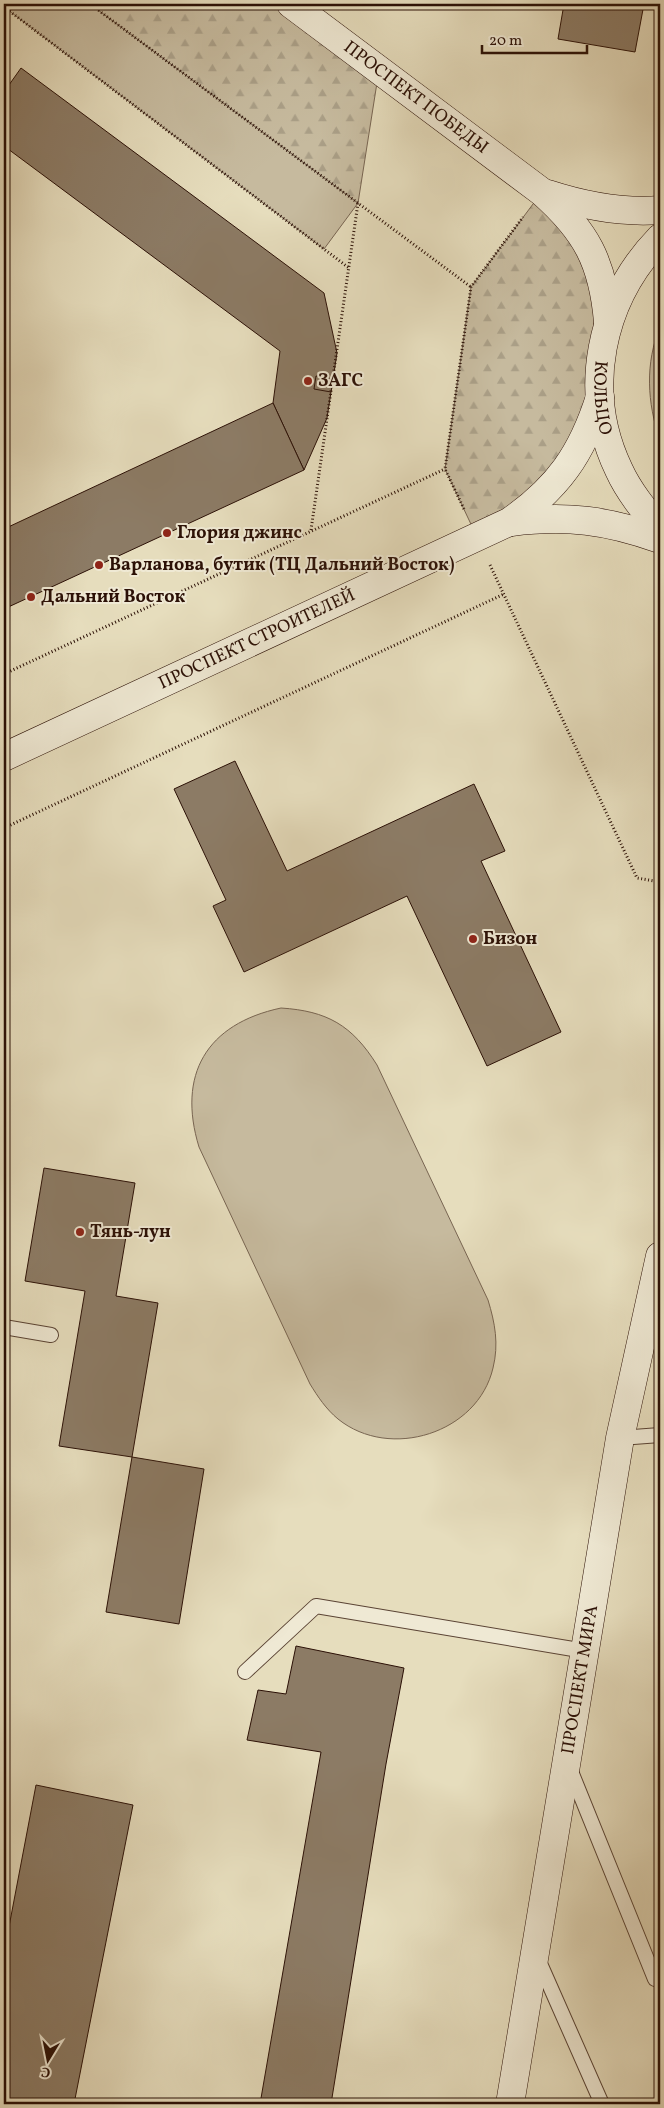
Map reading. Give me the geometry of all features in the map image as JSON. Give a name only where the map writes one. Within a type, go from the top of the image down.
[{"type":"street","name":"ПРОСПЕКТ ПОБЕДЫ","points":[[291,4],[566,212],[594,255],[602,277],[608,322]]},
{"type":"street","points":[[542,192],[577,203],[610,210],[660,210]]},
{"type":"street","name":"КОЛЬЦО","points":[[660,238],[644,255],[623,286],[608,322],[600,359],[600,397],[606,434],[618,470],[638,503],[660,529]]},
{"type":"street","points":[[509,522],[536,502],[565,472],[579,450],[591,424],[600,397]]},
{"type":"street","points":[[509,522],[568,518],[598,520],[627,527],[660,539]]},
{"type":"street","name":"ПРОСПЕКТ СТРОИТЕЛЕЙ","points":[[4,757],[509,522]]},
{"type":"street","name":"ПРОСПЕКТ МИРА","points":[[510,2104],[620,1438],[660,1256]]},
{"type":"lane","points":[[4,1327],[51,1335]]},
{"type":"lane","points":[[620,1438],[660,1435]]},
{"type":"lane","points":[[244,1672],[316,1606],[585,1651]]},
{"type":"lane","points":[[567,1762],[655,1979]]},
{"type":"lane","points":[[535,1953],[602,2104]]},
{"type":"path","points":[[90,4],[471,287]]},
{"type":"path","points":[[4,7],[349,268]]},
{"type":"path","points":[[477,537],[445,469],[471,287],[542,192]]},
{"type":"path","points":[[311,531],[358,203]]},
{"type":"path","points":[[4,674],[445,469]]},
{"type":"path","points":[[4,828],[504,594],[637,878],[660,882]]},
{"type":"green space","points":[[4,4],[90,4],[358,203],[324,249],[4,7]]},
{"type":"green space","points":[[90,4],[291,4],[379,70],[358,203]]},
{"type":"green space","points":[[542,192],[606,299],[579,450],[477,537],[445,469],[471,287]]},
{"type":"green space","points":[[660,327],[660,440],[652,412],[650,369],[655,341]]},
{"type":"green space","points":[[281,1008],[325,1017],[348,1030],[368,1051],[377,1065],[488,1300],[493,1317],[496,1350],[493,1368],[484,1391],[470,1409],[451,1424],[429,1434],[406,1438],[382,1438],[359,1432],[338,1419],[326,1407],[310,1384],[199,1147],[193,1121],[192,1097],[196,1076],[204,1056],[216,1040],[233,1026],[255,1016]]},
{"type":"building","points":[[564,4],[644,4],[635,52],[558,39]]},
{"type":"building","points":[[21,68],[324,293],[337,353],[327,418],[304,470],[273,403],[280,351],[4,146],[4,92]]},
{"type":"building","points":[[316,376],[333,379],[331,392],[314,389]]},
{"type":"building","points":[[273,403],[304,470],[4,609],[4,529]]},
{"type":"building","name":"Бизон","points":[[235,761],[287,871],[474,784],[505,851],[481,861],[561,1032],[487,1066],[407,896],[244,972],[213,906],[226,900],[174,789]]},
{"type":"building","points":[[44,1168],[135,1183],[116,1296],[158,1303],[132,1457],[59,1446],[85,1291],[25,1281]]},
{"type":"building","points":[[132,1457],[204,1469],[179,1624],[106,1612]]},
{"type":"building","points":[[296,1646],[404,1668],[386,1764],[331,2104],[260,2104],[321,1752],[247,1740],[258,1690],[286,1694]]},
{"type":"building","points":[[36,1785],[133,1805],[74,2104],[4,2104],[4,1953]]},
{"type":"place","name":"ЗАГС","points":[[308,381]]},
{"type":"place","name":"Глория джинс","points":[[167,533]]},
{"type":"place","name":"Варланова, бутик (ТЦ Дальний Восток)","points":[[99,565]]},
{"type":"place","name":"Дальний Восток","points":[[31,597]]},
{"type":"place","name":"Бизон","points":[[473,939]]},
{"type":"place","name":"Тянь-лун","points":[[80,1232]]}]
